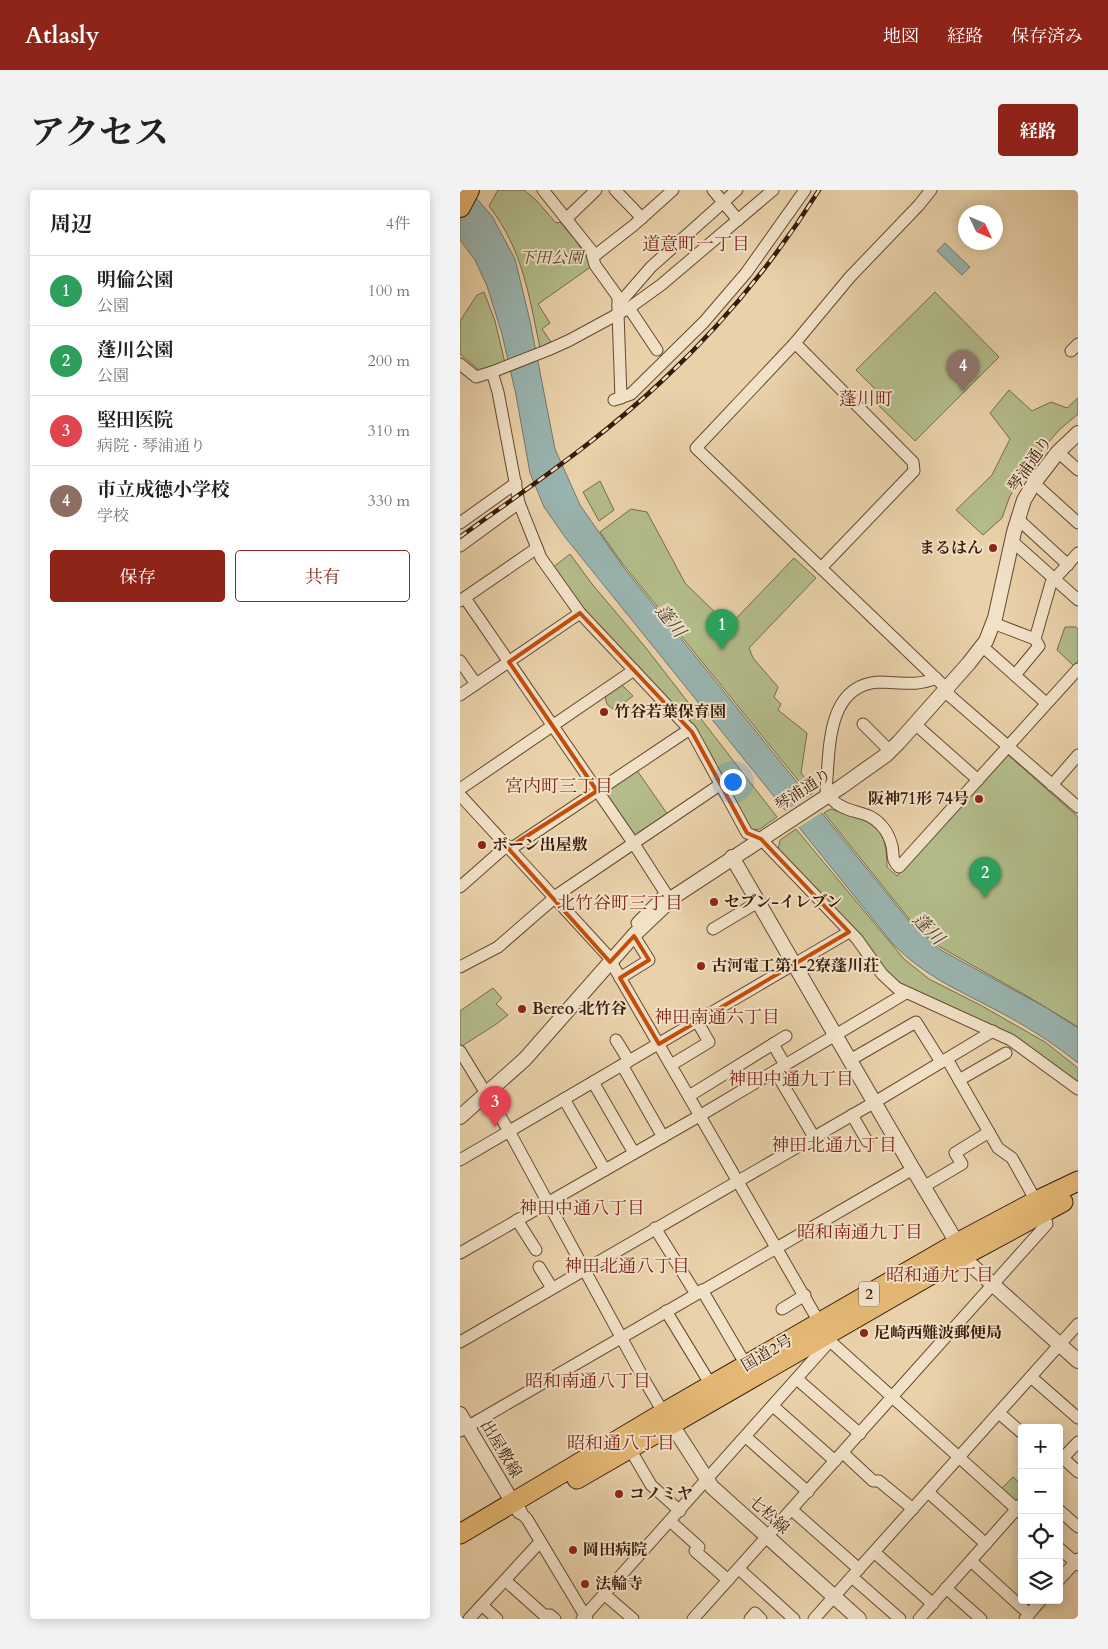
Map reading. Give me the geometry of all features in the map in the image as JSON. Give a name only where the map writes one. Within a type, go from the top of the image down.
[{"type":"highway","points":[[460,207],[469,190]]},
{"type":"highway","points":[[460,215],[473,190]]},
{"type":"highway","name":"国道2号","points":[[460,1548],[516,1508],[667,1419],[826,1333],[961,1249],[1040,1207],[1078,1181]]},
{"type":"highway","name":"国道2号","points":[[1040,1207],[1078,1195]]},
{"type":"highway","name":"国道2号","points":[[460,1534],[516,1508],[630,1449],[711,1385],[746,1365],[826,1333]]},
{"type":"street","points":[[543,190],[591,250],[595,264],[618,297],[621,309],[618,399],[631,394],[704,322],[746,273],[805,190]]},
{"type":"street","points":[[566,219],[596,190]]},
{"type":"street","points":[[615,190],[642,218]]},
{"type":"street","points":[[593,257],[642,218],[673,190]]},
{"type":"street","points":[[713,190],[738,220]]},
{"type":"street","points":[[621,309],[651,267],[737,190]]},
{"type":"street","points":[[460,380],[464,367],[476,376],[492,372],[570,340],[661,285],[773,190]]},
{"type":"street","points":[[931,190],[850,277],[795,344],[696,448],[936,678],[947,689],[950,696],[1078,807]]},
{"type":"street","points":[[621,309],[657,350]]},
{"type":"street","points":[[795,344],[913,462],[914,471],[821,568]]},
{"type":"street","points":[[492,372],[498,392],[519,503],[541,558],[580,613],[690,729],[747,833],[761,839],[862,945],[886,979],[906,993],[1011,1040],[1078,1089]]},
{"type":"street","name":"琴浦通り","points":[[460,1117],[485,1091],[538,1045],[609,958],[634,936],[668,897],[826,797],[890,751],[947,689],[982,646],[993,623],[1017,518],[1024,500],[1058,452],[1078,432]]},
{"type":"street","points":[[1058,452],[1078,470]]},
{"type":"street","points":[[462,517],[516,483]]},
{"type":"street","points":[[1034,484],[1078,523]]},
{"type":"street","points":[[460,546],[519,503]]},
{"type":"street","points":[[1017,518],[1068,564]]},
{"type":"street","points":[[1012,542],[1078,600]]},
{"type":"street","points":[[537,548],[463,600],[510,662],[668,897],[609,958]]},
{"type":"street","points":[[1035,639],[1051,583],[1078,553]]},
{"type":"street","points":[[460,695],[580,613]]},
{"type":"street","points":[[993,623],[1035,639],[1039,646],[1015,675]]},
{"type":"street","points":[[982,646],[1046,703]]},
{"type":"street","points":[[460,660],[476,684]]},
{"type":"street","points":[[936,678],[928,682],[913,684],[870,683],[850,693],[841,703],[832,730],[826,797],[837,805],[866,813],[874,818],[888,835],[892,846],[893,861],[899,867],[1078,669]]},
{"type":"street","points":[[460,789],[634,670]]},
{"type":"street","points":[[863,724],[890,751]]},
{"type":"street","points":[[915,724],[978,780]]},
{"type":"street","points":[[460,887],[503,849],[515,846],[690,729]]},
{"type":"street","points":[[1052,785],[1078,755]]},
{"type":"street","points":[[460,968],[502,944],[554,898],[721,784]]},
{"type":"street","points":[[460,795],[609,958],[826,1333],[959,1458],[1018,1507]]},
{"type":"street","points":[[732,857],[969,1263],[1078,1361]]},
{"type":"street","points":[[713,929],[758,902]]},
{"type":"street","points":[[460,1160],[849,932]]},
{"type":"street","points":[[620,978],[649,960],[634,936]]},
{"type":"street","points":[[460,1253],[701,1115],[906,993]]},
{"type":"street","points":[[671,1065],[709,1042],[697,1021]]},
{"type":"street","points":[[697,1618],[766,1536],[792,1510],[893,1398],[1047,1224],[1040,1207],[1012,1158],[998,1148],[959,1080],[916,1022],[850,1060]]},
{"type":"street","points":[[460,1342],[737,1180],[875,1102],[993,1031]]},
{"type":"street","points":[[689,1096],[786,1036]]},
{"type":"street","points":[[616,1040],[625,1063],[663,1137]]},
{"type":"street","points":[[773,1044],[780,1068],[814,1136]]},
{"type":"street","points":[[460,1051],[509,1131],[667,1419]]},
{"type":"street","points":[[959,1080],[1006,1053]]},
{"type":"street","points":[[593,1082],[634,1153]]},
{"type":"street","points":[[564,1099],[605,1170]]},
{"type":"street","points":[[852,1115],[867,1141]]},
{"type":"street","points":[[923,1186],[962,1164],[954,1153],[989,1132]]},
{"type":"street","points":[[464,1429],[913,1170]]},
{"type":"street","points":[[518,1220],[536,1250]]},
{"type":"street","points":[[655,1228],[746,1365]]},
{"type":"street","points":[[539,1267],[552,1288]]},
{"type":"street","points":[[782,1309],[805,1295]]},
{"type":"street","points":[[666,1311],[711,1385]]},
{"type":"street","points":[[814,1619],[1078,1324]]},
{"type":"street","points":[[516,1508],[527,1519],[584,1618],[797,1379],[826,1333]]},
{"type":"street","points":[[1031,1377],[1078,1418]]},
{"type":"street","points":[[797,1379],[860,1434]]},
{"type":"street","points":[[773,1406],[839,1457],[873,1481],[879,1481],[913,1509]]},
{"type":"street","points":[[998,1413],[1018,1430]]},
{"type":"street","name":"出屋敷線","points":[[460,1414],[464,1429],[516,1508]]},
{"type":"street","name":"七松線","points":[[667,1419],[706,1481],[858,1619]]},
{"type":"street","points":[[746,1436],[808,1492]]},
{"type":"street","points":[[1063,1458],[1078,1442]]},
{"type":"street","points":[[630,1449],[651,1485],[680,1511]]},
{"type":"street","points":[[1063,1461],[1078,1472]]},
{"type":"street","points":[[928,1492],[986,1544]]},
{"type":"street","points":[[792,1510],[900,1619]]},
{"type":"street","points":[[919,1619],[1018,1511]]},
{"type":"street","points":[[1063,1514],[1078,1527]]},
{"type":"street","points":[[670,1521],[699,1547],[695,1551],[728,1580]]},
{"type":"street","points":[[468,1619],[540,1542]]},
{"type":"street","points":[[1063,1551],[1077,1562],[1063,1576]]},
{"type":"street","points":[[874,1552],[933,1604]]},
{"type":"street","points":[[971,1561],[1027,1616],[1038,1604]]},
{"type":"street","points":[[739,1569],[794,1619]]},
{"type":"street","points":[[505,1580],[544,1615],[550,1615],[555,1619]]},
{"type":"street","points":[[946,1588],[981,1619]]},
{"type":"street","points":[[604,1594],[633,1619]]},
{"type":"street","points":[[482,1605],[497,1619]]},
{"type":"street","points":[[750,1619],[755,1613],[761,1619]]},
{"type":"highlighted area","points":[[580,613],[692,732],[747,833],[761,839],[849,932],[659,1044],[620,978],[649,960],[634,936],[610,962],[508,848],[597,791],[509,662]]},
{"type":"green space","name":"下田公園","points":[[498,190],[524,190],[536,200],[556,223],[560,222],[576,241],[592,266],[538,304],[550,323],[542,329],[551,342],[540,348],[528,292],[517,257],[510,239],[489,206]]},
{"type":"green space","points":[[484,292],[495,321],[505,363],[480,371],[460,354],[460,321],[477,295]]},
{"type":"green space","points":[[935,292],[999,357],[915,441],[870,397],[876,390],[856,370]]},
{"type":"green space","points":[[1009,390],[1032,411],[1051,402],[1067,408],[1078,398],[1078,414],[1059,430],[1031,463],[1010,496],[1002,518],[983,535],[956,510],[992,475],[1010,439],[990,413]]},
{"type":"green space","points":[[600,481],[614,510],[599,521],[583,492]]},
{"type":"green space","points":[[631,509],[647,512],[685,583],[729,626],[794,558],[816,578],[749,648],[753,658],[778,687],[774,697],[781,704],[778,710],[807,733],[801,773],[806,779],[816,782],[818,788],[810,795],[622,563],[600,532]]},
{"type":"green space","points":[[570,554],[592,584],[646,648],[777,817],[760,829],[751,830],[696,731],[583,612],[552,568]]},
{"type":"green space","points":[[1065,627],[1076,627],[1078,629],[1078,661],[1074,666],[1057,650]]},
{"type":"green space","points":[[622,685],[633,696],[614,710],[607,704],[605,697]]},
{"type":"green space","points":[[1008,755],[1078,817],[1078,1027],[940,947],[924,934],[910,920],[824,813],[830,809],[855,816],[873,825],[884,840],[887,867],[897,876]]},
{"type":"green space","points":[[636,769],[668,815],[635,837],[604,793]]},
{"type":"green space","points":[[796,829],[904,959],[929,979],[982,1006],[1045,1042],[1078,1068],[1078,1085],[1011,1036],[898,984],[778,850],[780,840]]},
{"type":"green space","points":[[493,988],[502,998],[496,1004],[508,1015],[462,1046],[460,1043],[460,1011]]},
{"type":"green space","points":[[1013,1477],[1018,1481],[1018,1501],[1014,1502],[1001,1489]]},
{"type":"water","points":[[460,190],[469,190],[492,216],[515,259],[530,321],[555,449],[580,505],[624,568],[909,921],[939,949],[1045,1007],[1078,1028],[1078,1063],[1026,1027],[928,973],[893,944],[565,537],[544,507],[530,473],[516,395],[502,334],[487,286],[475,260],[460,240]]},
{"type":"water","points":[[945,243],[970,267],[962,275],[937,251]]},
{"type":"pier","points":[[811,795],[824,811],[796,829],[783,812]]},
{"type":"railway","points":[[460,537],[590,442],[639,402],[685,359],[767,266],[819,190]]},
{"type":"place","name":"市立成徳小学校","points":[[963,391]]},
{"type":"place","name":"まるはん","points":[[993,548]]},
{"type":"place","name":"明倫公園","points":[[722,650]]},
{"type":"place","name":"竹谷若葉保育園","points":[[604,712]]},
{"type":"place","name":"阪神71形 74号","points":[[979,799]]},
{"type":"place","name":"ボーン出屋敷","points":[[482,845]]},
{"type":"place","name":"蓬川公園","points":[[985,898]]},
{"type":"place","name":"セブン-イレブン","points":[[714,902]]},
{"type":"place","name":"古河電工第1-2寮蓬川荘","points":[[701,966]]},
{"type":"place","name":"Bereo 北竹谷","points":[[522,1009]]},
{"type":"place","name":"堅田医院","points":[[495,1127]]},
{"type":"place","name":"尼崎西難波郵便局","points":[[864,1333]]},
{"type":"place","name":"コノミヤ","points":[[619,1494]]},
{"type":"place","name":"岡田病院","points":[[573,1550]]},
{"type":"place","name":"法輪寺","points":[[585,1584]]},
{"type":"district","name":"道意町一丁目","points":[[696,244]]},
{"type":"district","name":"蓬川町","points":[[866,399]]},
{"type":"district","name":"宮内町三丁目","points":[[559,786]]},
{"type":"district","name":"北竹谷町三丁目","points":[[620,903]]},
{"type":"district","name":"神田南通六丁目","points":[[717,1017]]},
{"type":"district","name":"神田中通九丁目","points":[[791,1079]]},
{"type":"district","name":"神田北通九丁目","points":[[834,1145]]},
{"type":"district","name":"神田中通八丁目","points":[[582,1208]]},
{"type":"district","name":"昭和南通九丁目","points":[[860,1232]]},
{"type":"district","name":"神田北通八丁目","points":[[627,1266]]},
{"type":"district","name":"昭和通九丁目","points":[[940,1275]]},
{"type":"district","name":"昭和南通八丁目","points":[[588,1381]]},
{"type":"district","name":"昭和通八丁目","points":[[621,1443]]},
{"type":"water label","name":"蓬川","points":[[670,621]]},
{"type":"water label","name":"蓬川","points":[[928,929]]}]
